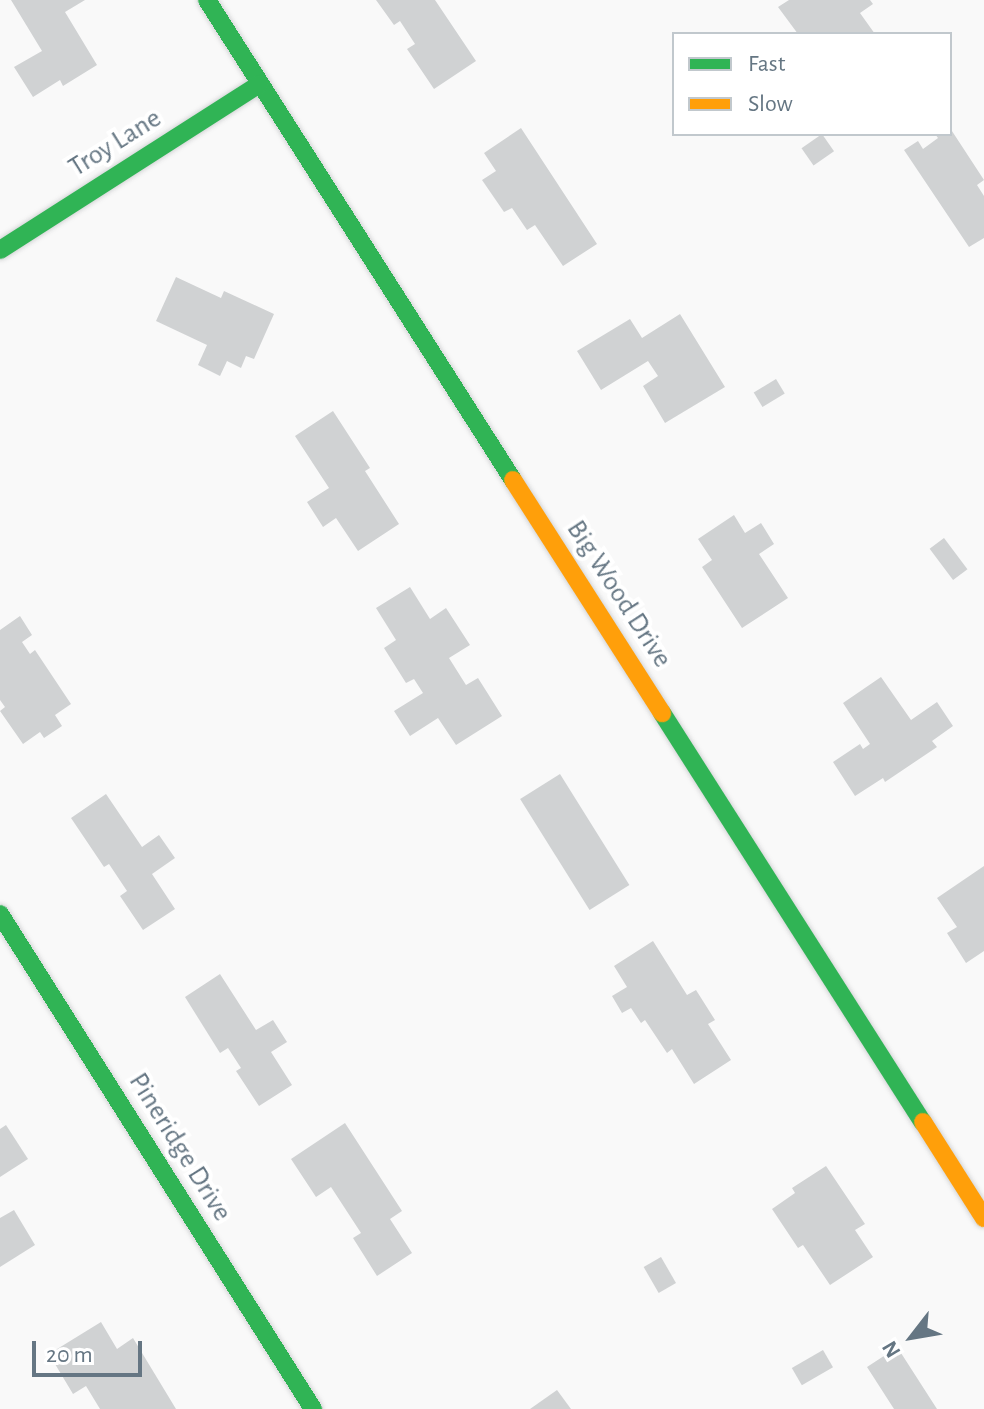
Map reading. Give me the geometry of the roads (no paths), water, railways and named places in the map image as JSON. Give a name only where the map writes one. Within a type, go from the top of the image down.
[{"type":"street","name":"Big Wood Drive","points":[[207,0],[984,1218]]},
{"type":"street","name":"Troy Lane","points":[[0,250],[260,84]]},
{"type":"street","name":"Pineridge Drive","points":[[0,914],[313,1409]]}]
